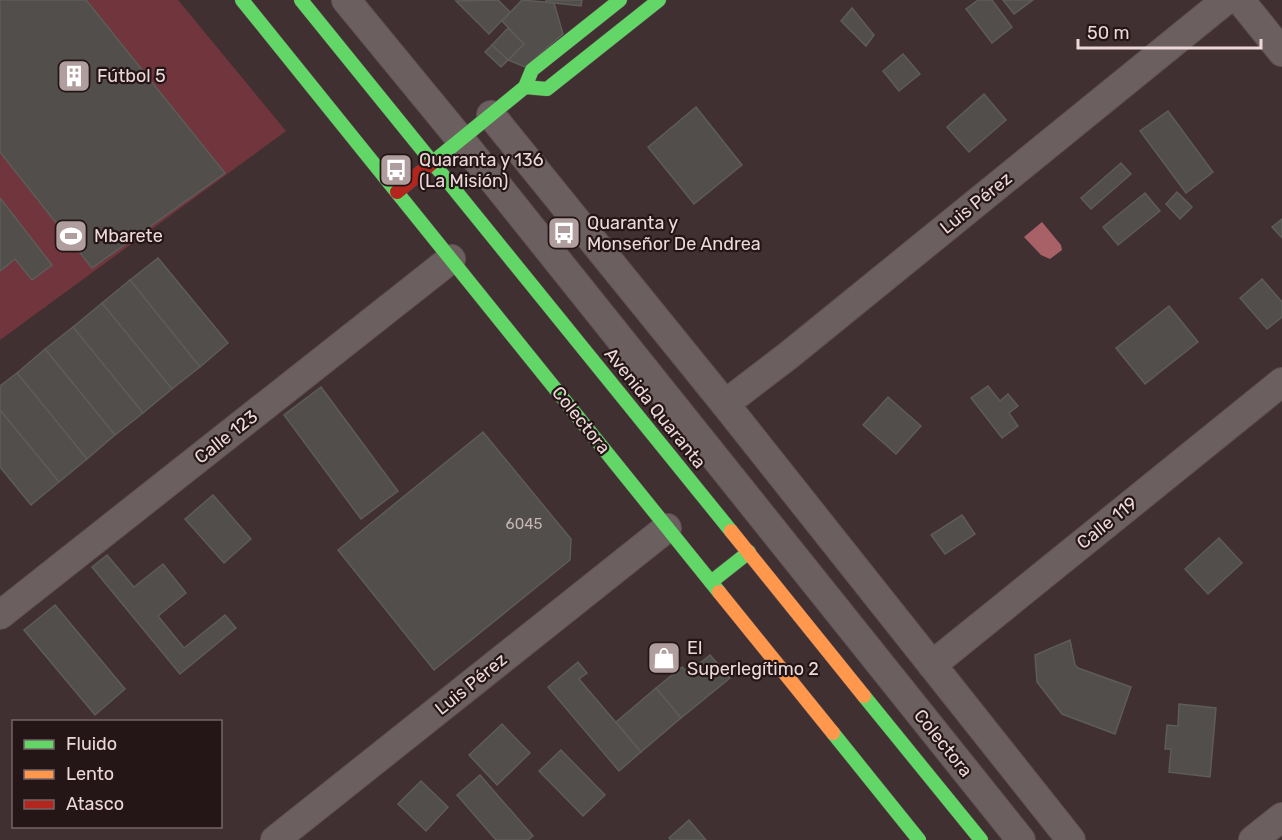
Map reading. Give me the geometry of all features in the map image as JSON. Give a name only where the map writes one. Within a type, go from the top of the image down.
[{"type":"main road","name":"Colectora","points":[[242,0],[919,840]]},
{"type":"main road","name":"Avenida Quaranta","points":[[301,0],[981,840]]},
{"type":"main road","points":[[397,192],[525,87],[532,70],[620,0]]},
{"type":"main road","points":[[525,87],[547,89],[659,0]]},
{"type":"main road","points":[[711,582],[749,552]]},
{"type":"street","name":"Colectora","points":[[346,0],[461,140],[1021,840]]},
{"type":"street","name":"Luis Pérez","points":[[725,404],[789,355],[1226,0]]},
{"type":"street","points":[[1240,0],[1282,52]]},
{"type":"street","points":[[491,115],[725,404],[1071,840]]},
{"type":"street","name":"Calle 123","points":[[0,615],[451,259]]},
{"type":"street","name":"Calle 119","points":[[932,665],[1282,382]]},
{"type":"street","name":"Luis Pérez","points":[[276,840],[668,528]]},
{"type":"street","points":[[1253,840],[1282,817]]},
{"type":"shaded area","name":"Mbarete","points":[[0,0],[178,0],[286,131],[0,340]]},
{"type":"shaded area","points":[[1042,222],[1061,245],[1062,250],[1050,259],[1041,255],[1024,237]]},
{"type":"building","name":"Mbarete","points":[[0,0],[86,0],[225,173],[92,268],[0,152]]},
{"type":"building","points":[[498,0],[510,12],[489,34],[456,1]]},
{"type":"building","points":[[522,0],[554,3],[563,34],[525,67],[508,60],[524,44],[502,21]]},
{"type":"building","points":[[546,0],[582,0],[581,6],[546,2]]},
{"type":"building","points":[[978,0],[992,0],[1012,27],[992,43],[966,9]]},
{"type":"building","points":[[1003,0],[1033,0],[1014,14]]},
{"type":"building","points":[[852,8],[874,35],[866,46],[841,21]]},
{"type":"building","points":[[508,28],[524,44],[508,60],[492,45]]},
{"type":"building","points":[[492,45],[508,60],[501,67],[485,52]]},
{"type":"building","points":[[903,54],[920,74],[899,91],[883,71]]},
{"type":"building","points":[[984,94],[1006,120],[969,152],[947,127]]},
{"type":"building","points":[[696,107],[742,165],[694,204],[648,147]]},
{"type":"building","points":[[1168,111],[1213,172],[1186,193],[1140,131]]},
{"type":"building","points":[[1121,163],[1131,174],[1091,209],[1081,198]]},
{"type":"building","points":[[1177,192],[1192,207],[1180,219],[1166,204]]},
{"type":"building","points":[[1145,193],[1160,211],[1118,245],[1103,227]]},
{"type":"building","points":[[0,198],[52,265],[32,280],[15,259],[0,271]]},
{"type":"building","points":[[1282,219],[1282,238],[1272,227]]},
{"type":"building","points":[[158,258],[228,343],[200,367],[130,280]]},
{"type":"building","points":[[1262,279],[1282,302],[1282,317],[1267,329],[1240,298]]},
{"type":"building","points":[[130,280],[200,367],[172,389],[102,303]]},
{"type":"building","points":[[102,303],[172,389],[143,413],[73,327]]},
{"type":"building","points":[[1169,306],[1198,342],[1145,384],[1116,348]]},
{"type":"building","points":[[73,327],[143,413],[115,435],[45,349]]},
{"type":"building","points":[[45,349],[115,435],[87,459],[17,373]]},
{"type":"building","points":[[17,373],[87,459],[59,482],[0,410],[0,386]]},
{"type":"building","points":[[988,386],[1000,401],[1008,394],[1018,406],[1009,413],[1018,426],[1002,438],[971,398]]},
{"type":"building","points":[[321,387],[398,491],[361,519],[284,415]]},
{"type":"building","points":[[888,397],[921,426],[896,454],[863,425]]},
{"type":"building","points":[[0,410],[59,482],[31,505],[0,467]]},
{"type":"building","points":[[483,432],[571,539],[570,560],[434,670],[338,550]]},
{"type":"building","points":[[213,495],[251,539],[224,563],[185,519]]},
{"type":"building","points":[[962,515],[975,534],[945,554],[931,535]]},
{"type":"building","points":[[1219,538],[1242,563],[1208,594],[1185,569]]},
{"type":"building","points":[[107,555],[134,587],[163,564],[186,593],[158,616],[184,648],[225,615],[236,628],[180,674],[92,567]]},
{"type":"building","points":[[55,605],[125,689],[95,715],[24,630]]},
{"type":"building","points":[[1070,640],[1075,665],[1078,668],[1131,687],[1115,734],[1062,714],[1037,682],[1035,655]]},
{"type":"building","points":[[710,655],[730,678],[681,718],[656,688],[682,667],[688,673]]},
{"type":"building","points":[[578,662],[587,673],[579,679],[641,752],[619,771],[548,687]]},
{"type":"building","points":[[656,688],[681,718],[641,752],[616,722]]},
{"type":"building","points":[[1179,704],[1216,708],[1210,777],[1169,772],[1171,749],[1165,749],[1167,725],[1178,726]]},
{"type":"building","points":[[502,724],[530,753],[497,785],[469,755]]},
{"type":"building","points":[[561,750],[605,795],[583,816],[539,771]]},
{"type":"building","points":[[480,775],[533,836],[528,840],[496,840],[457,795]]},
{"type":"building","points":[[421,781],[448,807],[426,831],[398,804]]},
{"type":"building","points":[[689,820],[706,840],[671,840],[669,838]]},
{"type":"traffic: fast","points":[[242,0],[719,592]]},
{"type":"traffic: fast","points":[[301,0],[731,531]]},
{"type":"traffic: fast","points":[[433,162],[525,87],[532,70],[620,0]]},
{"type":"traffic: fast","points":[[525,87],[547,89],[659,0]]},
{"type":"traffic: fast","points":[[711,582],[749,552]]},
{"type":"traffic: fast","points":[[864,696],[981,840]]},
{"type":"traffic: fast","points":[[833,733],[919,840]]},
{"type":"traffic: slow","points":[[731,531],[864,696]]},
{"type":"traffic: slow","points":[[719,592],[833,733]]},
{"type":"traffic: jam","points":[[397,192],[433,162]]},
{"type":"place","name":"Fútbol 5","points":[[74,76]]},
{"type":"place","name":"Quaranta y 136 (La Misión)","points":[[396,170]]},
{"type":"place","name":"Quaranta y Monseñor De Andrea","points":[[564,233]]},
{"type":"place","name":"Mbarete","points":[[71,236]]},
{"type":"place","name":"El Superlegítimo 2","points":[[664,658]]}]
